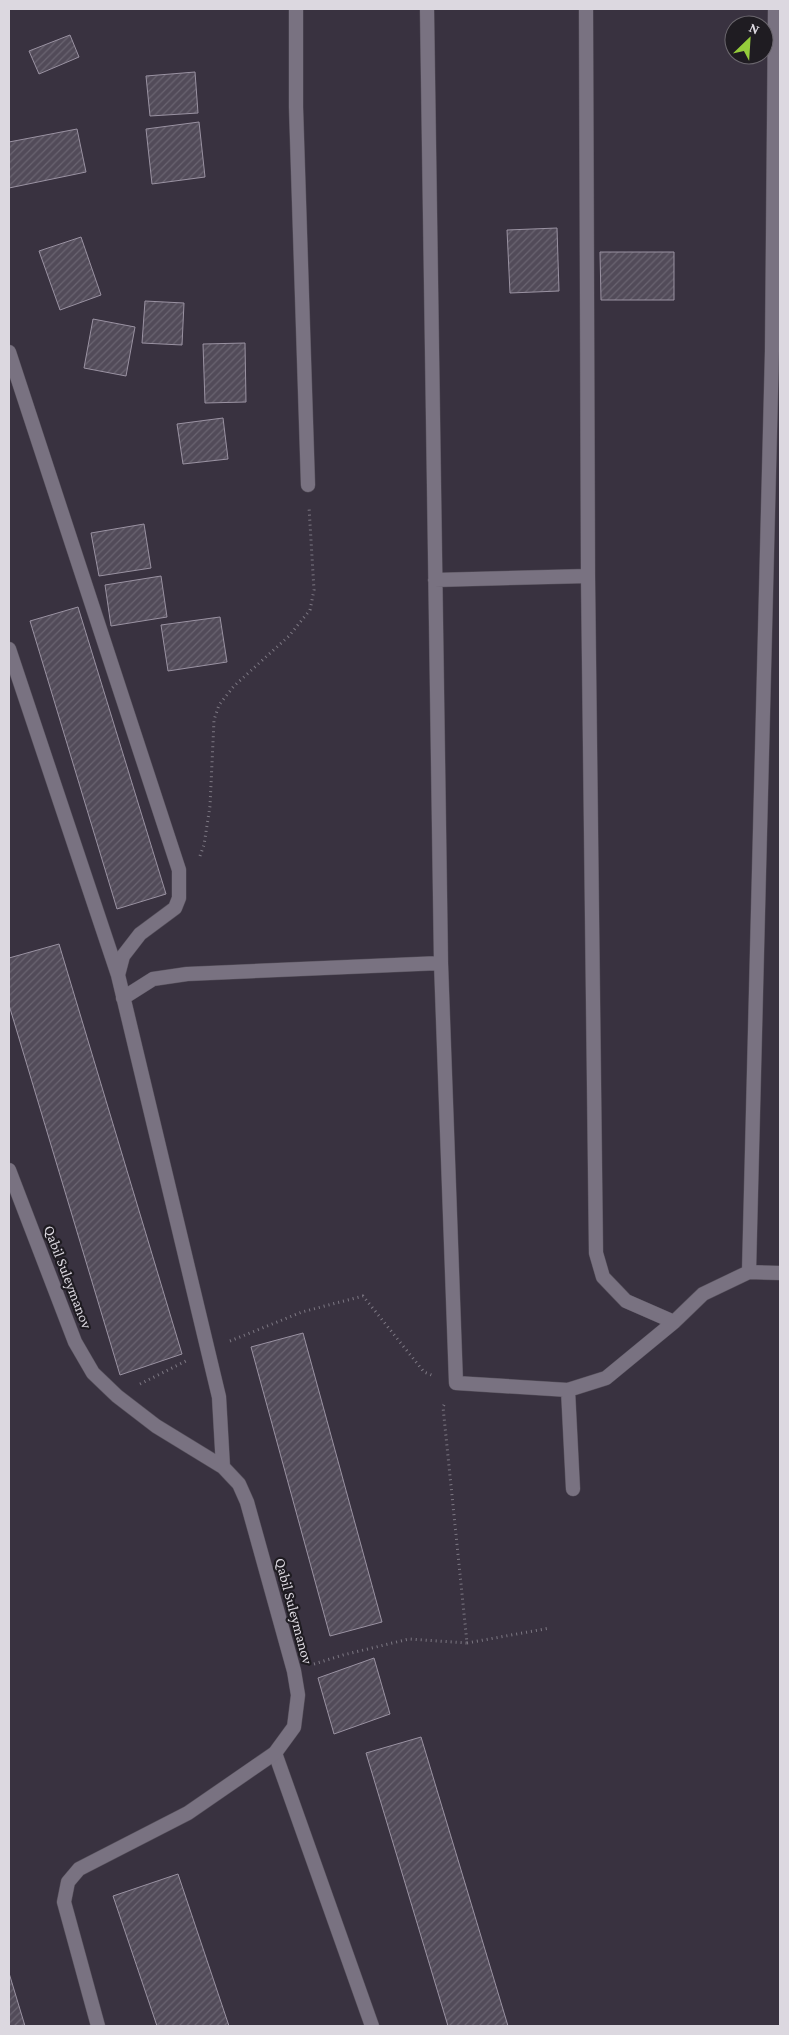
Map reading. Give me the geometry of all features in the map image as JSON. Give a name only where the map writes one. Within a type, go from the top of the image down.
[{"type":"street","points":[[296,9],[296,117],[308,485]]},
{"type":"street","points":[[427,9],[441,963],[456,1383],[568,1390],[606,1378],[674,1322],[703,1294],[749,1272],[780,1273]]},
{"type":"street","points":[[586,9],[588,576],[596,1253],[603,1277],[626,1301],[674,1322]]},
{"type":"street","points":[[749,1272],[776,351],[775,9]]},
{"type":"street","points":[[9,352],[179,870],[179,898],[175,908],[140,934],[123,956],[118,975]]},
{"type":"street","points":[[435,580],[588,576]]},
{"type":"street","points":[[9,649],[118,975],[219,1397],[223,1467]]},
{"type":"street","points":[[123,998],[153,979],[187,974],[441,963]]},
{"type":"street","name":"Qabil Suleymanov","points":[[9,1170],[75,1342],[93,1373],[117,1396],[156,1426],[223,1467],[239,1484],[247,1502],[294,1671],[298,1695],[294,1727],[275,1753],[188,1813],[79,1869],[68,1882],[64,1902],[98,2026]]},
{"type":"street","points":[[568,1390],[573,1489]]},
{"type":"street","points":[[275,1753],[372,2026]]},
{"type":"path","points":[[179,885],[198,861],[204,845],[210,806],[214,720],[220,705],[234,686],[289,636],[310,610],[314,590],[308,485]]},
{"type":"path","points":[[302,1312],[364,1296],[424,1372],[456,1383],[443,1406],[467,1643]]},
{"type":"path","points":[[294,1671],[343,1654],[409,1639],[467,1643],[550,1628]]},
{"type":"building","points":[[70,35],[79,57],[39,74],[29,51]]},
{"type":"building","points":[[195,72],[198,113],[150,116],[146,76]]},
{"type":"building","points":[[199,122],[205,177],[152,184],[146,129]]},
{"type":"building","points":[[77,129],[86,172],[9,188],[9,142]]},
{"type":"building","points":[[557,228],[559,291],[510,293],[507,230]]},
{"type":"building","points":[[81,237],[101,295],[60,310],[39,251]]},
{"type":"building","points":[[600,252],[674,252],[674,300],[601,300]]},
{"type":"building","points":[[145,301],[184,303],[182,345],[142,343]]},
{"type":"building","points":[[93,319],[135,327],[126,376],[84,368]]},
{"type":"building","points":[[245,343],[246,402],[205,403],[203,344]]},
{"type":"building","points":[[223,418],[228,459],[183,464],[177,424]]},
{"type":"building","points":[[144,524],[151,568],[99,576],[91,533]]},
{"type":"building","points":[[161,576],[167,617],[111,626],[105,585]]},
{"type":"building","points":[[78,607],[166,894],[117,909],[30,621]]},
{"type":"building","points":[[220,617],[227,662],[168,671],[161,625]]},
{"type":"building","points":[[59,944],[182,1354],[120,1375],[9,1005],[9,958]]},
{"type":"building","points":[[303,1333],[382,1622],[330,1636],[251,1347]]},
{"type":"building","points":[[374,1658],[390,1714],[334,1734],[318,1678]]},
{"type":"building","points":[[421,1737],[508,2026],[448,2026],[366,1753]]},
{"type":"building","points":[[178,1874],[229,2026],[157,2026],[113,1896]]},
{"type":"building","points":[[9,1973],[25,2026],[9,2026]]}]
